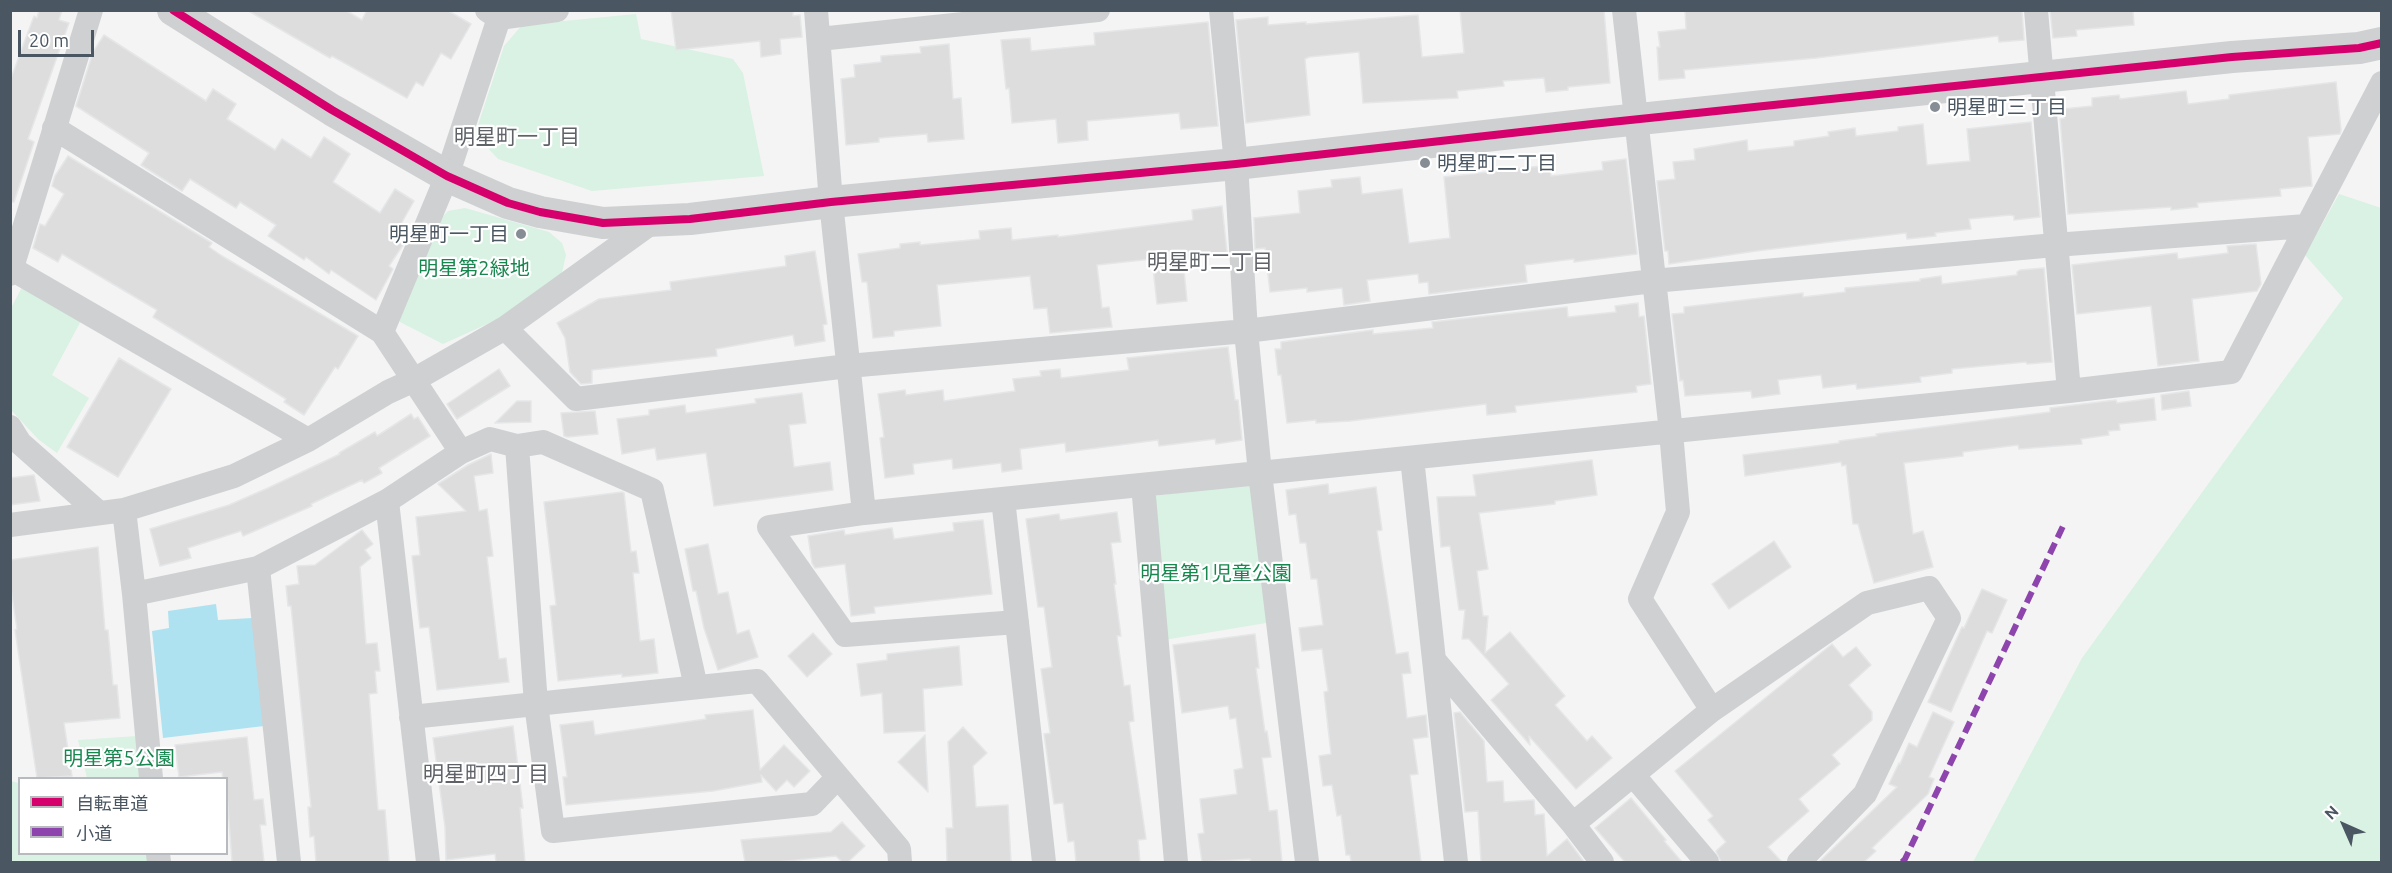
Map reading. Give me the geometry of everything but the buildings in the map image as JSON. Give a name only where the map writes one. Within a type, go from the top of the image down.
[{"type":"street","points":[[91,10],[11,272],[308,440]]},
{"type":"street","points":[[173,10],[332,110],[447,176],[508,203],[540,212],[603,223],[690,219],[831,202],[1236,164],[2232,57],[2359,48],[2382,43]]},
{"type":"street","points":[[382,332],[447,176],[493,14],[557,10]]},
{"type":"street","points":[[816,10],[831,202],[864,513]]},
{"type":"street","points":[[1221,10],[1236,164],[1246,331],[1260,473],[1307,862]]},
{"type":"street","points":[[1624,10],[1678,512],[1640,598],[1712,710]]},
{"type":"street","points":[[2036,10],[2069,391]]},
{"type":"street","points":[[819,39],[950,18],[1091,11]]},
{"type":"street","points":[[1017,622],[845,635],[770,527],[864,513],[2069,391],[2231,372],[2382,83]]},
{"type":"street","points":[[54,128],[382,332],[412,381],[461,452]]},
{"type":"street","points":[[10,525],[124,510],[234,476],[308,440],[388,392],[412,381],[505,328],[654,221]]},
{"type":"street","points":[[505,328],[576,399],[848,366],[1246,331],[1653,281],[2055,244],[2306,226]]},
{"type":"street","points":[[14,438],[98,512]]},
{"type":"street","points":[[134,594],[258,568],[387,501],[461,452],[490,439],[517,446],[543,442],[652,490],[696,687]]},
{"type":"street","points":[[517,446],[536,704],[553,831],[812,804],[838,777]]},
{"type":"street","points":[[1412,458],[1456,862]]},
{"type":"street","points":[[1143,485],[1176,862]]},
{"type":"street","points":[[1003,499],[1044,862]]},
{"type":"street","points":[[387,501],[428,862]]},
{"type":"street","points":[[124,510],[151,777]]},
{"type":"street","points":[[258,568],[289,862]]},
{"type":"street","points":[[1573,824],[1712,710],[1867,603],[1929,588],[1949,618],[1865,794],[1799,862]]},
{"type":"street","points":[[1434,660],[1573,824],[1602,862]]},
{"type":"street","points":[[411,717],[757,681],[899,849],[900,862]]},
{"type":"street","points":[[1633,775],[1707,862]]},
{"type":"green space","points":[[636,14],[641,39],[733,59],[743,73],[764,176],[592,191],[498,159],[475,134],[504,46],[522,25]]},
{"type":"green space","points":[[2339,194],[2381,208],[2381,862],[1973,862],[2082,658],[2343,298],[2305,255]]},
{"type":"green space","name":"明星第2緑地","points":[[465,208],[549,232],[562,243],[566,255],[562,273],[496,320],[443,344],[400,322],[397,312],[431,229],[448,211]]},
{"type":"green space","points":[[22,287],[83,317],[52,375],[89,398],[57,453],[39,440],[11,410],[10,310]]},
{"type":"green space","name":"明星第1児童公園","points":[[1245,483],[1262,492],[1278,621],[1164,640],[1155,496]]},
{"type":"green space","name":"明星第5公園","points":[[137,736],[141,777],[87,777],[78,740]]},
{"type":"green space","name":"明星第5公園","points":[[10,781],[18,783],[18,855],[148,855],[149,862],[11,862]]},
{"type":"water","points":[[216,604],[218,620],[252,618],[264,726],[163,738],[152,631],[169,628],[168,611]]},
{"type":"marked path","points":[[1902,862],[2065,522]]},
{"type":"cycle path","points":[[173,10],[332,110],[447,176],[508,203],[540,212],[603,223],[690,219],[831,202],[1236,164],[2232,57],[2359,48],[2382,43]]},
{"type":"place","name":"明星町三丁目","points":[[1935,107]]},
{"type":"place","name":"明星町二丁目","points":[[1425,163]]},
{"type":"place","name":"明星町一丁目","points":[[521,234]]},
{"type":"district","name":"明星町一丁目","points":[[517,137]]},
{"type":"district","name":"明星町二丁目","points":[[1210,262]]},
{"type":"district","name":"明星町四丁目","points":[[486,774]]}]
